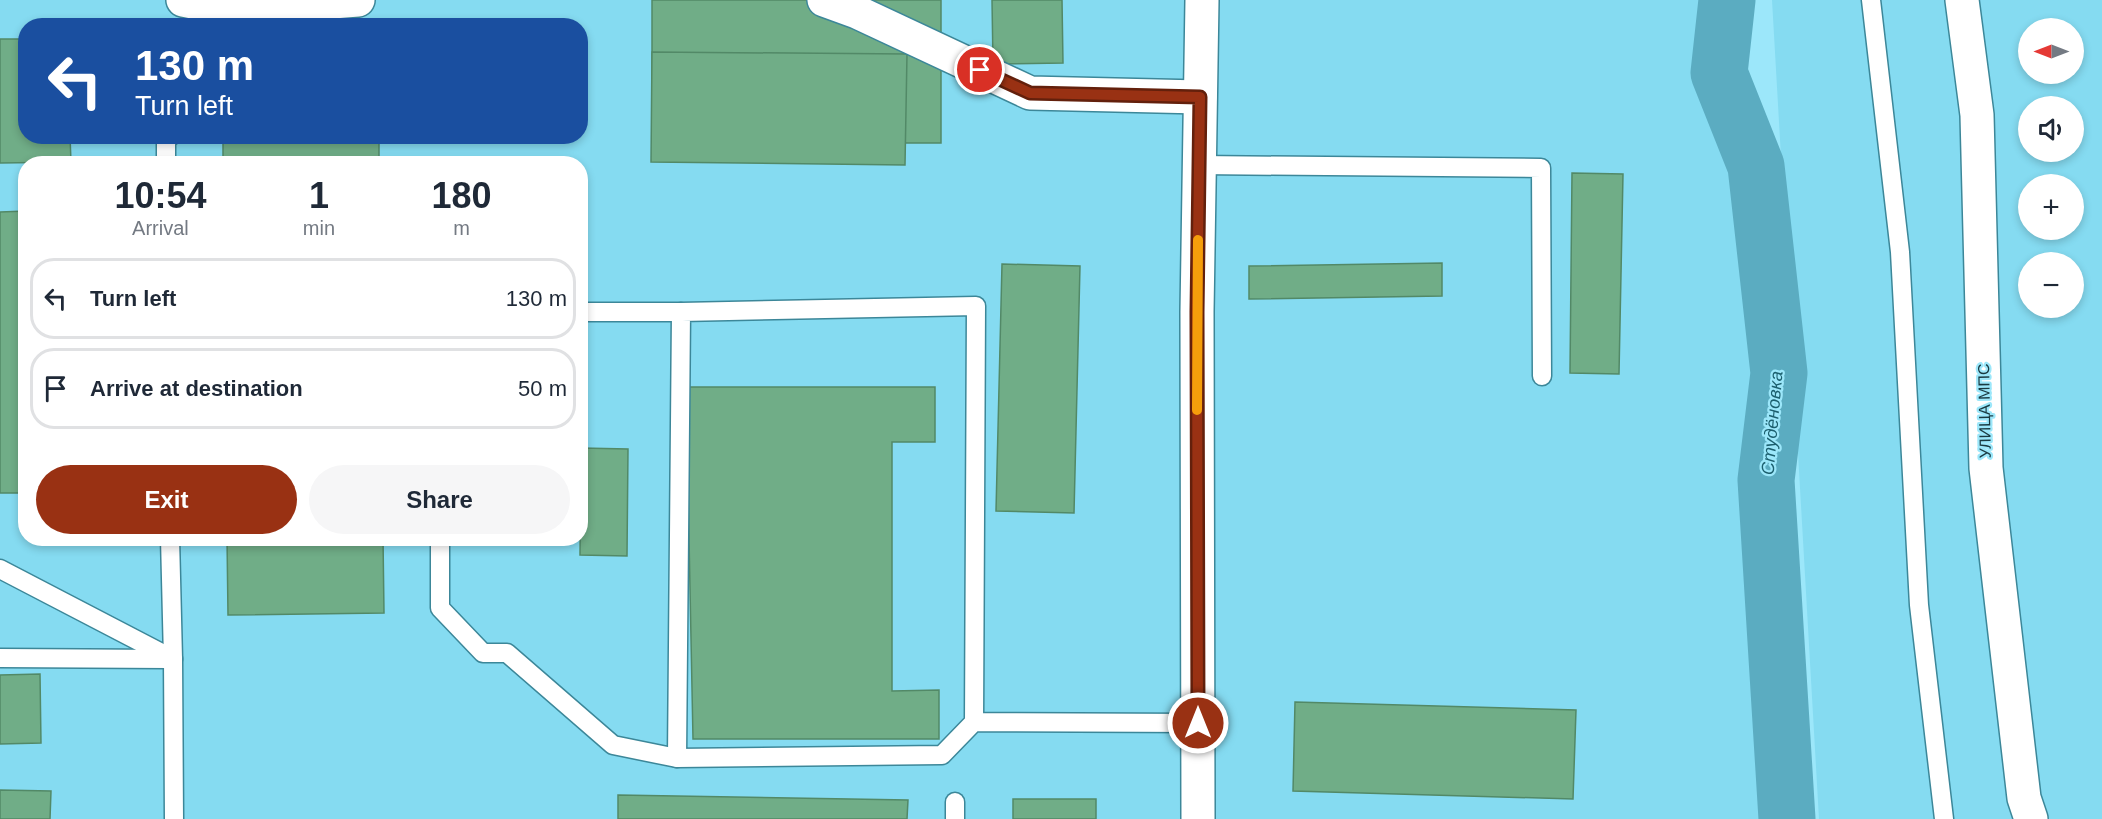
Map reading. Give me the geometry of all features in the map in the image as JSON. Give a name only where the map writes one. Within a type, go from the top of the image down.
[{"type":"street","points":[[183,0],[232,10],[358,0]]},
{"type":"street","points":[[824,0],[857,12],[1030,93],[1200,97]]},
{"type":"street","points":[[1198,819],[1197,312],[1202,0]]},
{"type":"street","name":"УЛИЦА МПС","points":[[1962,0],[1977,115],[1986,468],[2024,798],[2031,819]]},
{"type":"lane","points":[[1871,0],[1900,252],[1919,605],[1944,819]]},
{"type":"lane","points":[[1199,165],[1540,168],[1542,376]]},
{"type":"lane","points":[[440,546],[440,608],[483,653],[507,653],[613,745],[677,758],[942,755],[974,722],[976,306],[588,312]]},
{"type":"lane","points":[[677,758],[681,312]]},
{"type":"lane","points":[[170,546],[174,819]]},
{"type":"lane","points":[[0,568],[173,659]]},
{"type":"lane","points":[[0,658],[173,659]]},
{"type":"lane","points":[[974,722],[1198,723]]},
{"type":"shaded area","points":[[0,0],[1722,0],[1713,68],[1753,166],[1776,373],[1763,458],[1786,819],[0,819]]},
{"type":"shaded area","points":[[1772,0],[2102,0],[2102,819],[1819,819]]},
{"type":"building","points":[[652,0],[941,0],[941,143],[652,143]]},
{"type":"building","points":[[992,0],[1062,0],[1063,63],[993,64]]},
{"type":"building","points":[[0,39],[18,39],[18,144],[70,144],[71,156],[18,156],[18,163],[0,163]]},
{"type":"building","points":[[652,52],[907,54],[905,165],[651,162]]},
{"type":"building","points":[[223,144],[379,144],[379,156],[223,156]]},
{"type":"building","points":[[1572,173],[1623,174],[1619,374],[1570,373]]},
{"type":"building","points":[[18,211],[18,493],[0,493],[0,212]]},
{"type":"building","points":[[1442,263],[1442,296],[1249,299],[1249,266]]},
{"type":"building","points":[[1002,264],[1080,266],[1074,513],[996,511]]},
{"type":"building","points":[[686,387],[935,387],[935,442],[892,442],[892,691],[939,690],[939,739],[693,739]]},
{"type":"building","points":[[588,448],[628,449],[627,556],[580,555],[580,546],[588,546]]},
{"type":"building","points":[[227,546],[383,546],[384,613],[228,615]]},
{"type":"building","points":[[40,674],[41,743],[0,744],[0,675]]},
{"type":"building","points":[[1295,702],[1576,710],[1573,799],[1293,791]]},
{"type":"building","points":[[0,790],[51,791],[50,819],[0,819]]},
{"type":"building","points":[[618,795],[908,800],[907,819],[618,819]]},
{"type":"building","points":[[1013,799],[1096,799],[1096,819],[1013,819]]},
{"type":"waterway","name":"Студёновка","points":[[1727,0],[1719,73],[1756,166],[1779,373],[1766,480],[1787,819]]},
{"type":"slow traffic","points":[[1197,410],[1198,240]]},
{"type":"route","points":[[980,70],[1030,93],[1200,97],[1197,312],[1198,723]]}]
